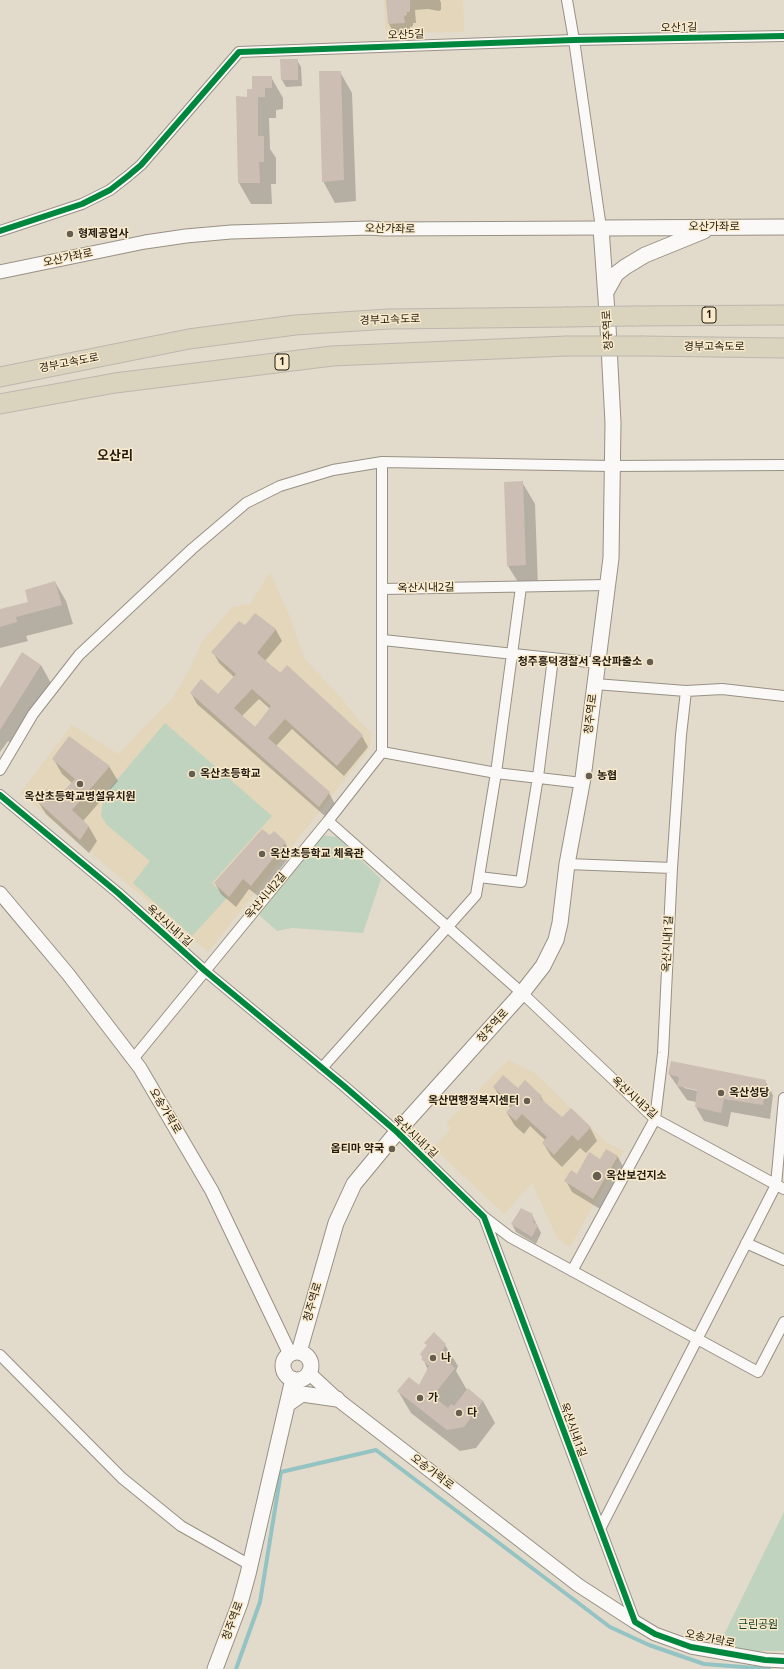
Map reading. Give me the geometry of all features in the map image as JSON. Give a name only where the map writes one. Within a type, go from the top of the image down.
[{"type":"highway","name":"경부고속도로","points":[[0,377],[189,339],[295,325],[388,318],[784,315]]},
{"type":"highway","name":"경부고속도로","points":[[0,404],[115,383],[332,356],[567,346],[784,348]]},
{"type":"main road","name":"오산가좌로","points":[[601,228],[784,227]]},
{"type":"main road","name":"청주역로","points":[[295,1353],[336,1223],[354,1184],[397,1132],[522,993],[543,966],[556,940],[582,782],[611,558],[613,424],[601,228]]},
{"type":"main road","points":[[606,292],[616,274],[645,255],[713,228]]},
{"type":"main road","points":[[295,1353],[303,1354],[311,1364],[309,1373],[302,1379],[293,1379],[286,1374],[283,1365],[285,1360],[295,1353]]},
{"type":"main road","name":"청주역로","points":[[215,1669],[240,1603],[289,1403],[293,1379]]},
{"type":"main road","points":[[289,1403],[302,1394],[337,1399]]},
{"type":"street","name":"청주역로","points":[[567,0],[601,228]]},
{"type":"street","name":"오산1길","points":[[574,40],[784,36]]},
{"type":"street","name":"오산5길","points":[[0,231],[82,204],[110,190],[141,165],[239,52],[574,40]]},
{"type":"street","name":"오산가좌로","points":[[0,272],[145,242],[186,236],[231,232],[370,228],[601,228]]},
{"type":"street","points":[[382,462],[382,589]]},
{"type":"street","points":[[0,770],[33,714],[79,655],[192,549],[246,503],[287,483],[333,470],[382,462],[612,466],[784,465]]},
{"type":"street","name":"옥산시내2길","points":[[133,1059],[204,970],[328,821],[382,752],[382,589],[607,586]]},
{"type":"street","points":[[322,1068],[476,895],[496,773],[521,587]]},
{"type":"street","points":[[383,640],[598,663]]},
{"type":"street","points":[[479,877],[521,882],[538,777],[552,658]]},
{"type":"street","points":[[595,684],[686,691],[722,689],[784,696]]},
{"type":"street","name":"옥산시내1길","points":[[572,1270],[656,1119],[663,1053],[672,868],[681,735],[686,691]]},
{"type":"street","points":[[382,752],[496,773],[582,782]]},
{"type":"street","name":"옥산시내1길","points":[[0,795],[118,893],[204,970],[397,1132],[484,1217],[510,1237],[758,1372],[784,1322]]},
{"type":"street","points":[[328,821],[522,993]]},
{"type":"street","points":[[568,864],[672,868]]},
{"type":"street","name":"오송가락로","points":[[0,893],[68,974],[140,1068],[212,1191],[295,1353]]},
{"type":"street","name":"옥산시내3길","points":[[522,993],[656,1119],[780,1187]]},
{"type":"street","points":[[600,1529],[746,1243],[780,1187],[784,1098]]},
{"type":"street","name":"옥산시내1길","points":[[484,1217],[635,1622]]},
{"type":"street","points":[[746,1243],[784,1260]]},
{"type":"street","points":[[0,1355],[122,1478],[181,1526],[250,1565]]},
{"type":"street","name":"오송가락로","points":[[309,1373],[337,1399],[578,1585],[635,1622],[655,1634],[691,1647],[765,1660],[784,1661]]},
{"type":"shaded area","points":[[384,0],[463,0],[464,32],[389,33],[385,28]]},
{"type":"shaded area","name":"옥산초등학교","points":[[270,572],[290,617],[304,658],[371,732],[370,748],[208,952],[20,793],[72,725],[118,754],[171,700],[191,668],[201,643],[232,607],[250,604]]},
{"type":"shaded area","points":[[508,1060],[535,1073],[607,1143],[624,1151],[570,1247],[557,1238],[532,1183],[504,1214],[434,1148],[451,1128],[446,1123]]},
{"type":"green space","points":[[165,723],[272,816],[212,883],[227,898],[192,936],[133,883],[150,861],[107,825],[101,816],[103,799],[110,788]]},
{"type":"green space","points":[[322,835],[337,837],[381,879],[363,933],[292,928],[277,931],[259,915]]},
{"type":"green space","name":"근린공원","points":[[784,1512],[784,1651],[716,1651]]},
{"type":"building","points":[[386,0],[410,0],[410,12],[407,12],[407,15],[404,16],[405,23],[388,24]]},
{"type":"building","points":[[280,59],[298,59],[298,80],[281,80]]},
{"type":"building","points":[[319,71],[341,71],[344,180],[322,182]]},
{"type":"building","points":[[252,76],[272,76],[272,88],[265,88],[265,97],[258,97],[258,136],[264,136],[264,162],[259,162],[260,183],[238,183],[236,96],[247,97],[247,89],[252,89]]},
{"type":"building","points":[[523,481],[526,565],[507,566],[504,482]]},
{"type":"building","points":[[55,581],[62,605],[16,617],[17,622],[0,627],[0,609],[28,602],[25,590]]},
{"type":"building","points":[[255,613],[276,629],[257,653],[280,673],[287,665],[363,735],[337,766],[285,719],[268,738],[330,792],[319,807],[190,693],[201,679],[218,694],[236,674],[211,652],[239,621],[245,625]],"holes":[[[252,689],[271,706],[255,727],[234,708]]]},
{"type":"building","points":[[22,652],[41,665],[0,730],[0,688]]},
{"type":"building","points":[[69,736],[110,766],[72,810],[89,826],[80,840],[36,800],[47,789],[57,798],[75,779],[52,759]]},
{"type":"building","points":[[262,829],[270,835],[274,831],[286,842],[251,886],[243,879],[229,897],[214,883]]},
{"type":"building","points":[[671,1061],[766,1080],[763,1105],[724,1099],[721,1113],[695,1107],[697,1090],[677,1086],[679,1077],[668,1074]]},
{"type":"building","points":[[503,1075],[518,1088],[525,1080],[542,1096],[540,1098],[562,1117],[571,1108],[591,1127],[578,1141],[572,1135],[554,1155],[542,1143],[547,1137],[522,1114],[516,1121],[506,1112],[513,1105],[493,1087]]},
{"type":"building","name":"옥산보건지소","points":[[606,1149],[618,1156],[593,1199],[564,1181],[571,1170],[577,1174],[589,1152],[600,1159]]},
{"type":"building","points":[[521,1208],[533,1214],[533,1222],[538,1225],[532,1237],[511,1224]]},
{"type":"building","points":[[434,1332],[446,1344],[440,1355],[455,1368],[433,1396],[448,1408],[451,1404],[454,1406],[468,1388],[483,1401],[464,1427],[447,1430],[397,1391],[409,1377],[419,1385],[429,1366],[421,1359],[423,1357],[420,1354],[427,1345],[424,1343]]},
{"type":"waterway","points":[[236,1669],[260,1602],[281,1472],[376,1450],[610,1627],[649,1645],[704,1664],[769,1669]]},
{"type":"cycle path","points":[[0,231],[82,204],[110,190],[141,165],[239,52],[574,40],[784,36]]},
{"type":"cycle path","points":[[0,795],[118,893],[204,970],[397,1132],[484,1217],[635,1622],[655,1634],[691,1647],[765,1660],[784,1661]]},
{"type":"place","name":"형제공업사","points":[[70,234]]},
{"type":"place","name":"청주흥덕경찰서 옥산파출소","points":[[650,662]]},
{"type":"place","name":"옥산초등학교","points":[[192,774]]},
{"type":"place","name":"농협","points":[[589,776]]},
{"type":"place","name":"옥산초등학교병설유치원","points":[[80,784]]},
{"type":"place","name":"옥산초등학교 체육관","points":[[262,854]]},
{"type":"place","name":"옥산성당","points":[[721,1093]]},
{"type":"place","name":"옥산면행정복지센터","points":[[527,1101]]},
{"type":"place","name":"옵티마 약국","points":[[392,1149]]},
{"type":"place","name":"옥산보건지소","points":[[597,1176]]},
{"type":"place","name":"나","points":[[433,1358]]},
{"type":"place","name":"가","points":[[420,1398]]},
{"type":"place","name":"다","points":[[459,1413]]},
{"type":"district","name":"오산리","points":[[115,456]]}]
